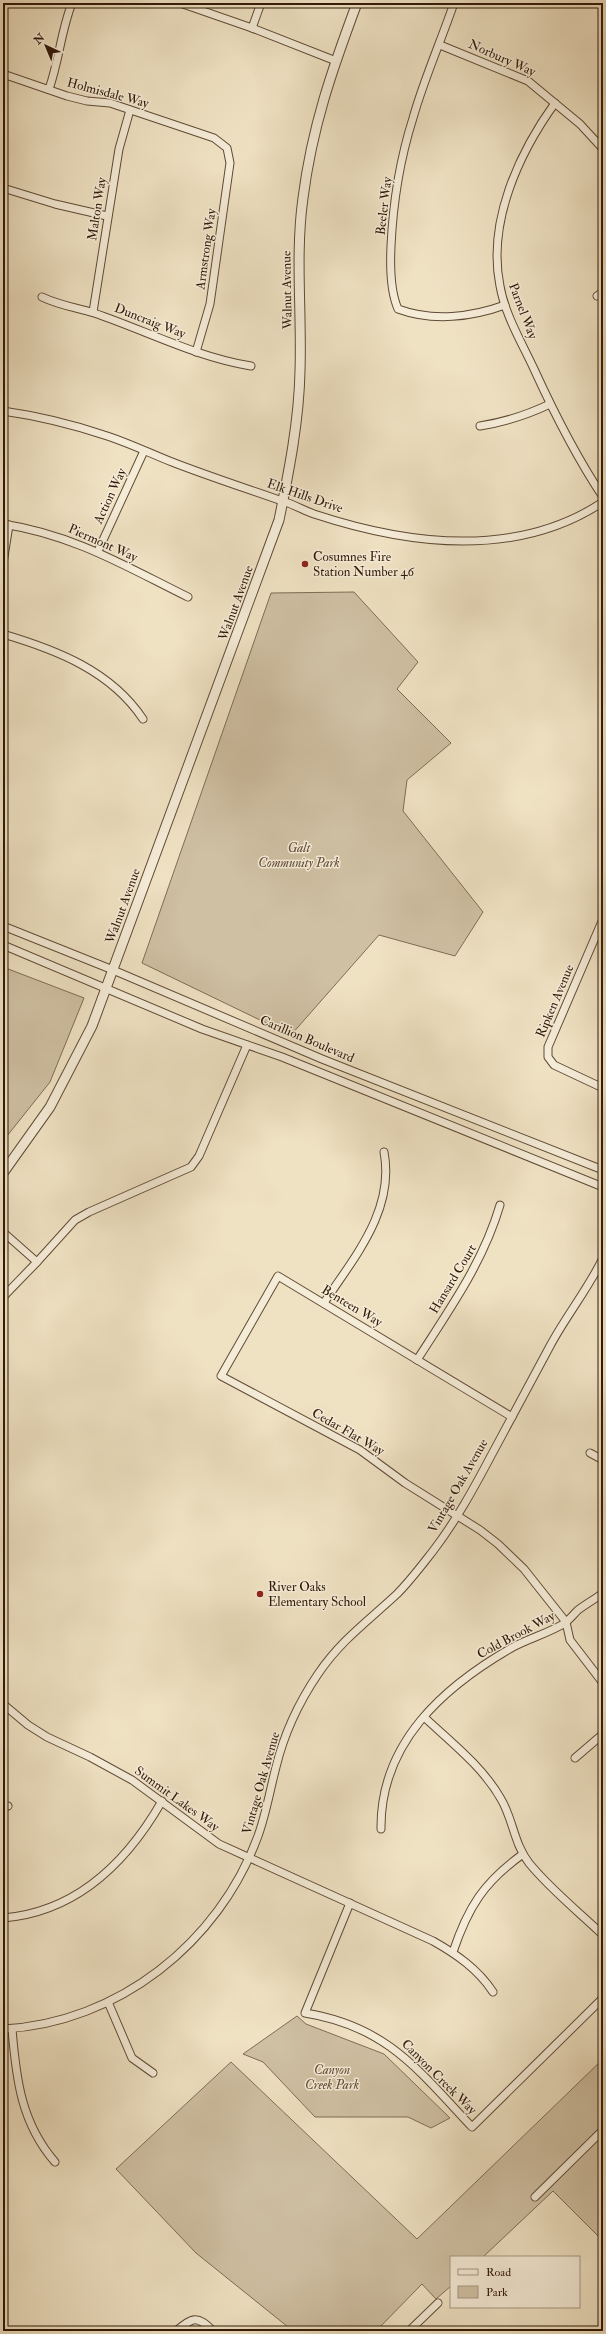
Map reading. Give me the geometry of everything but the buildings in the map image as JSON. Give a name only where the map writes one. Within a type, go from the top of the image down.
[{"type":"street","points":[[49,89],[57,65],[67,14],[72,3]]},
{"type":"street","points":[[180,3],[252,28],[336,61]]},
{"type":"street","points":[[252,28],[261,3]]},
{"type":"street","name":"Walnut Avenue","points":[[3,1173],[50,1107],[73,1067],[92,1026],[267,556],[283,501],[294,441],[300,372],[299,257],[302,200],[320,105],[357,3]]},
{"type":"street","name":"Beeler Way","points":[[454,3],[413,116],[400,166],[392,230],[391,260],[394,300],[398,309],[410,314],[426,316],[476,314],[505,305]]},
{"type":"street","name":"Norbury Way","points":[[440,45],[528,81],[580,124],[603,149]]},
{"type":"street","name":"Holmisdale Way","points":[[3,74],[87,101],[110,103],[214,138],[227,148]]},
{"type":"street","name":"Parnel Way","points":[[555,103],[530,140],[522,156],[502,218],[497,266],[505,305],[550,404],[578,460],[603,497]]},
{"type":"street","name":"Malton Way","points":[[93,312],[107,216],[119,149],[130,110]]},
{"type":"street","name":"Armstrong Way","points":[[196,352],[210,304],[230,162],[227,148]]},
{"type":"street","points":[[3,188],[55,204],[107,216]]},
{"type":"street","name":"Duncraig Way","points":[[42,296],[59,305],[93,312],[196,352],[231,363],[251,366]]},
{"type":"street","points":[[480,426],[508,421],[528,415],[550,404]]},
{"type":"street","name":"Elk Hills Drive","points":[[3,412],[72,425],[122,441],[226,484],[283,501],[314,514],[364,528],[423,538],[470,542],[501,540],[549,529],[586,513],[603,502]]},
{"type":"street","name":"Action Way","points":[[98,551],[144,451]]},
{"type":"street","points":[[3,563],[6,525]]},
{"type":"street","name":"Piermont Way","points":[[6,525],[68,539],[98,551],[188,597]]},
{"type":"street","points":[[3,634],[65,655],[88,668],[108,681],[127,698],[143,719]]},
{"type":"street","name":"Ripken Avenue","points":[[603,919],[548,1047],[548,1057],[554,1065],[603,1088]]},
{"type":"street","name":"Carillion Boulevard","points":[[3,926],[113,970],[322,1059],[603,1170]]},
{"type":"street","name":"Carillion Boulevard","points":[[3,945],[106,990],[603,1187]]},
{"type":"street","points":[[3,1297],[75,1220],[88,1212],[191,1167],[199,1156],[247,1045]]},
{"type":"street","points":[[324,1303],[371,1232],[379,1216],[387,1180],[384,1152]]},
{"type":"street","name":"Hansard Court","points":[[417,1360],[480,1260],[494,1228],[500,1206]]},
{"type":"street","points":[[3,1232],[37,1262]]},
{"type":"street","name":"Vintage Oak Avenue","points":[[3,2029],[12,2029],[60,2020],[108,2002],[152,1976],[191,1943],[224,1903],[250,1858],[264,1817],[285,1738],[304,1698],[318,1674],[347,1637],[407,1583],[433,1551],[458,1516],[554,1339],[603,1258]]},
{"type":"street","name":"Benteen Way","points":[[221,1376],[278,1276],[512,1417]]},
{"type":"street","name":"Cedar Flat Way","points":[[221,1376],[360,1450],[405,1483],[480,1530],[511,1556],[566,1622]]},
{"type":"street","points":[[590,1453],[603,1460]]},
{"type":"street","name":"Cold Brook Way","points":[[381,1829],[382,1798],[390,1769],[403,1742],[424,1717],[450,1690],[480,1667],[514,1646],[566,1622],[579,1609],[603,1592]]},
{"type":"street","points":[[566,1622],[570,1640],[603,1683]]},
{"type":"street","name":"Summit Lakes Way","points":[[3,1704],[28,1725],[47,1737],[111,1768],[162,1801],[207,1836],[250,1858],[433,1941],[453,1952],[477,1972],[493,1992]]},
{"type":"street","points":[[424,1717],[481,1771],[494,1786],[508,1814],[522,1854],[535,1870],[603,1935]]},
{"type":"street","points":[[575,1758],[603,1734]]},
{"type":"street","points":[[3,1918],[50,1906],[85,1889],[102,1877],[127,1854],[140,1838],[162,1801]]},
{"type":"street","points":[[453,1952],[463,1924],[478,1896],[497,1874],[522,1854]]},
{"type":"street","name":"Canyon Creek Way","points":[[350,1903],[305,2013],[346,2022],[381,2039],[411,2063],[472,2127],[603,1998]]},
{"type":"street","points":[[108,2002],[132,2058],[153,2073]]},
{"type":"street","points":[[12,2029],[18,2089],[24,2110],[37,2138],[56,2162]]},
{"type":"street","points":[[535,2197],[603,2130]]},
{"type":"street","points":[[409,2331],[438,2303]]},
{"type":"street","points":[[176,2331],[189,2320],[197,2319],[213,2331]]},
{"type":"green space","name":"Galt Community Park","points":[[354,592],[418,662],[397,689],[451,743],[407,780],[403,811],[483,912],[455,956],[379,935],[291,1035],[142,963],[271,593]]},
{"type":"green space","points":[[3,967],[84,998],[50,1082],[3,1141]]},
{"type":"green space","name":"Canyon Creek Park","points":[[297,2016],[306,2024],[384,2054],[450,2118],[431,2128],[408,2117],[315,2117],[263,2062],[243,2054]]},
{"type":"green space","points":[[603,2059],[603,2241],[553,2191],[484,2256],[450,2256],[450,2287],[436,2299],[422,2284],[376,2331],[293,2331],[196,2253],[116,2169],[231,2062],[417,2239]]},
{"type":"place","name":"Cosumnes Fire Station Number 46","points":[[305,564]]},
{"type":"place","name":"River Oaks Elementary School","points":[[260,1594]]}]
